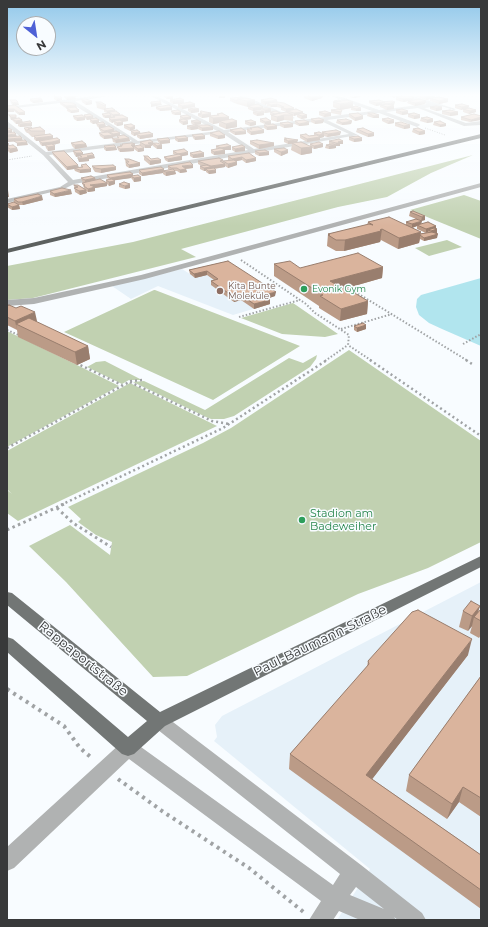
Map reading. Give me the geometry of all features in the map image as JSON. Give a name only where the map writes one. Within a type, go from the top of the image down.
[{"type":"highway","points":[[7,244],[446,139]]},
{"type":"highway","points":[[7,251],[468,139]]},
{"type":"main road","name":"Paul-Baumann-Straße","points":[[128,748],[159,721],[481,561]]},
{"type":"main road","name":"Rappaportstraße","points":[[7,597],[159,721]]},
{"type":"main road","points":[[7,643],[128,748]]},
{"type":"street","points":[[27,139],[45,154],[72,182]]},
{"type":"street","points":[[133,139],[137,142]]},
{"type":"street","points":[[45,154],[158,139]]},
{"type":"street","points":[[235,139],[253,151]]},
{"type":"street","points":[[7,201],[62,188],[72,182],[328,139]]},
{"type":"street","points":[[7,303],[42,299],[142,277],[481,185]]},
{"type":"street","points":[[159,721],[415,920]]},
{"type":"street","points":[[128,748],[336,898],[385,920]]},
{"type":"street","name":"Paul-Baumann-Straße","points":[[7,861],[128,748]]},
{"type":"street","points":[[314,918],[336,898],[354,872]]},
{"type":"path","points":[[7,160],[45,154]]},
{"type":"path","points":[[7,530],[196,442],[230,424],[319,366],[348,345],[349,335],[237,258],[233,253]]},
{"type":"path","points":[[349,288],[472,364]]},
{"type":"path","points":[[239,317],[300,300]]},
{"type":"path","points":[[340,330],[392,314]]},
{"type":"path","points":[[7,330],[28,340]]},
{"type":"path","points":[[463,344],[481,334]]},
{"type":"path","points":[[348,345],[481,436]]},
{"type":"path","points":[[75,363],[122,386]]},
{"type":"path","points":[[7,448],[122,386],[130,382],[143,380]]},
{"type":"path","points":[[130,382],[212,421],[230,424]]},
{"type":"path","points":[[226,426],[230,428]]},
{"type":"path","points":[[57,508],[73,523],[111,547]]},
{"type":"path","points":[[7,689],[64,726],[80,748],[106,770],[162,811],[249,868],[314,918]]},
{"type":"shaded area","name":"Kita Bunte Moleküle","points":[[228,265],[275,296],[264,300],[270,304],[233,315],[158,286],[131,299],[112,286],[182,269],[190,274]]},
{"type":"shaded area","points":[[481,582],[481,920],[337,920],[370,869],[214,741],[217,737],[215,725],[222,716]]},
{"type":"green space","points":[[473,155],[431,173],[387,197],[338,207],[181,249],[196,257],[33,298],[7,300],[7,266],[133,242]]},
{"type":"green space","points":[[464,195],[481,201],[481,239],[410,210]]},
{"type":"green space","points":[[447,240],[462,247],[429,256],[415,248]]},
{"type":"green space","points":[[154,290],[300,346],[213,400],[64,332]]},
{"type":"green space","points":[[293,303],[338,334],[325,337],[282,334],[241,318]]},
{"type":"green space","points":[[7,331],[77,365],[119,386],[7,447]]},
{"type":"green space","name":"Stadion am Badeweiher","points":[[349,350],[481,441],[481,542],[428,568],[358,594],[187,676],[153,677],[66,582],[29,546],[70,525],[110,555],[112,542],[96,535],[78,522],[81,519],[68,507],[203,443],[231,428]]},
{"type":"green space","points":[[317,355],[310,367],[234,416],[224,419],[211,419],[206,417],[133,382],[144,381],[205,410],[289,358],[303,363]]},
{"type":"green space","points":[[105,361],[142,380],[129,380],[122,384],[87,367],[96,362]]},
{"type":"green space","points":[[130,383],[217,426],[18,521],[7,513],[7,490],[12,494],[7,489],[7,451]]},
{"type":"water","points":[[481,278],[481,346],[429,323],[419,315],[416,307],[417,299],[421,295]]},
{"type":"building","points":[[49,139],[60,140],[42,143],[39,141]]},
{"type":"building","points":[[157,139],[170,140],[160,141]]},
{"type":"building","points":[[285,139],[298,140],[288,141]]},
{"type":"building","points":[[340,139],[343,141],[338,142],[341,143],[336,143],[329,141]]},
{"type":"building","points":[[25,140],[27,142],[17,143],[14,141]]},
{"type":"building","points":[[150,140],[153,142],[148,143],[151,145],[145,145],[140,142]]},
{"type":"building","points":[[257,140],[274,143],[259,145],[250,141]]},
{"type":"building","points":[[82,141],[86,144],[75,145],[71,143]]},
{"type":"building","points":[[301,142],[312,147],[301,148],[292,143]]},
{"type":"building","points":[[319,142],[323,144],[314,146],[310,144]]},
{"type":"building","points":[[153,143],[157,143],[162,145],[157,146]]},
{"type":"building","points":[[52,144],[55,146],[48,147],[45,145]]},
{"type":"building","points":[[122,144],[135,144],[131,145],[134,148],[120,149],[117,147],[122,146],[120,145],[123,145]]},
{"type":"building","points":[[227,144],[231,146],[221,148],[216,146]]},
{"type":"building","points":[[13,145],[17,148],[10,149],[7,147],[7,146]]},
{"type":"building","points":[[114,145],[116,147],[106,148],[104,146]]},
{"type":"building","points":[[140,145],[144,148],[138,149],[134,146]]},
{"type":"building","points":[[242,145],[245,147],[235,149],[232,147]]},
{"type":"building","points":[[221,148],[225,150],[214,152],[211,150]]},
{"type":"building","points":[[284,148],[288,150],[281,152],[274,149]]},
{"type":"building","points":[[184,149],[188,152],[178,154],[173,151]]},
{"type":"building","points":[[80,150],[83,153],[76,153],[73,151]]},
{"type":"building","points":[[265,150],[269,152],[259,153],[255,151]]},
{"type":"building","points":[[64,151],[78,165],[67,167],[52,152]]},
{"type":"building","points":[[200,151],[204,153],[193,155],[190,153]]},
{"type":"building","points":[[92,153],[94,155],[78,159],[78,157],[82,157],[80,155]]},
{"type":"building","points":[[249,153],[256,158],[246,160],[242,157],[232,159],[228,156]]},
{"type":"building","points":[[179,154],[182,156],[168,159],[164,157]]},
{"type":"building","points":[[144,156],[148,156],[151,159],[158,158],[161,160],[150,161]]},
{"type":"building","points":[[219,158],[223,160],[220,161],[225,164],[211,166],[198,161]]},
{"type":"building","points":[[125,159],[140,163],[129,165],[126,162],[129,162]]},
{"type":"building","points":[[234,160],[237,162],[228,164],[223,161]]},
{"type":"building","points":[[190,162],[193,165],[182,166],[186,169],[180,170],[168,166]]},
{"type":"building","points":[[86,164],[91,169],[80,170],[74,168],[83,167],[81,165]]},
{"type":"building","points":[[113,165],[116,167],[101,169],[92,166]]},
{"type":"building","points":[[207,165],[211,167],[204,168],[200,166]]},
{"type":"building","points":[[161,167],[164,169],[142,173],[139,170]]},
{"type":"building","points":[[214,168],[216,170],[208,171],[206,169]]},
{"type":"building","points":[[173,169],[175,171],[163,171]]},
{"type":"building","points":[[130,172],[133,174],[110,178],[107,175]]},
{"type":"building","points":[[138,175],[141,177],[134,178],[131,176]]},
{"type":"building","points":[[91,176],[95,178],[85,180],[81,178]]},
{"type":"building","points":[[100,179],[107,183],[90,185],[95,187],[88,189],[82,183]]},
{"type":"building","points":[[112,179],[115,181],[109,182],[106,180]]},
{"type":"building","points":[[124,182],[130,184],[125,186],[119,184]]},
{"type":"building","points":[[74,185],[78,185],[86,190],[79,191],[74,188],[78,187]]},
{"type":"building","points":[[62,188],[71,190],[54,194],[50,191]]},
{"type":"building","points":[[38,194],[42,196],[22,202],[18,202],[14,199]]},
{"type":"building","points":[[14,202],[19,205],[12,207],[7,204]]},
{"type":"building","points":[[413,211],[425,216],[422,217],[410,212]]},
{"type":"building","points":[[389,217],[421,232],[399,238],[382,229],[380,230],[381,231],[345,240],[336,240],[328,235],[369,224],[373,225],[368,222]]},
{"type":"building","points":[[416,219],[422,221],[412,224],[406,222]]},
{"type":"building","points":[[428,222],[436,226],[426,229],[417,225]]},
{"type":"building","points":[[434,228],[437,229],[431,231],[428,230]]},
{"type":"building","points":[[432,232],[438,234],[424,238],[420,235],[420,234]]},
{"type":"building","points":[[358,253],[383,267],[330,281],[344,289],[348,289],[368,301],[341,309],[320,296],[323,295],[274,264],[290,261],[300,268]]},
{"type":"building","points":[[228,261],[276,292],[264,295],[270,300],[254,304],[241,295],[234,297],[211,281],[218,279],[207,271],[194,274],[189,270]]},
{"type":"building","points":[[9,305],[16,308],[21,306],[35,312],[15,321],[7,317],[7,306]]},
{"type":"building","points":[[29,318],[88,346],[75,352],[16,324]]},
{"type":"building","points":[[363,323],[366,325],[357,328],[354,326]]},
{"type":"building","points":[[471,601],[480,606],[472,616],[463,611]]},
{"type":"building","points":[[481,609],[481,621],[474,617]]},
{"type":"building","points":[[418,610],[472,639],[366,775],[481,855],[481,890],[290,754],[369,664],[368,661],[412,612]]},
{"type":"building","points":[[481,676],[481,798],[463,787],[452,804],[409,775]]},
{"type":"place","name":"Evonik Gym","points":[[304,289]]},
{"type":"place","name":"Kita Bunte Moleküle","points":[[220,291]]},
{"type":"place","name":"Stadion am Badeweiher","points":[[302,520]]}]
